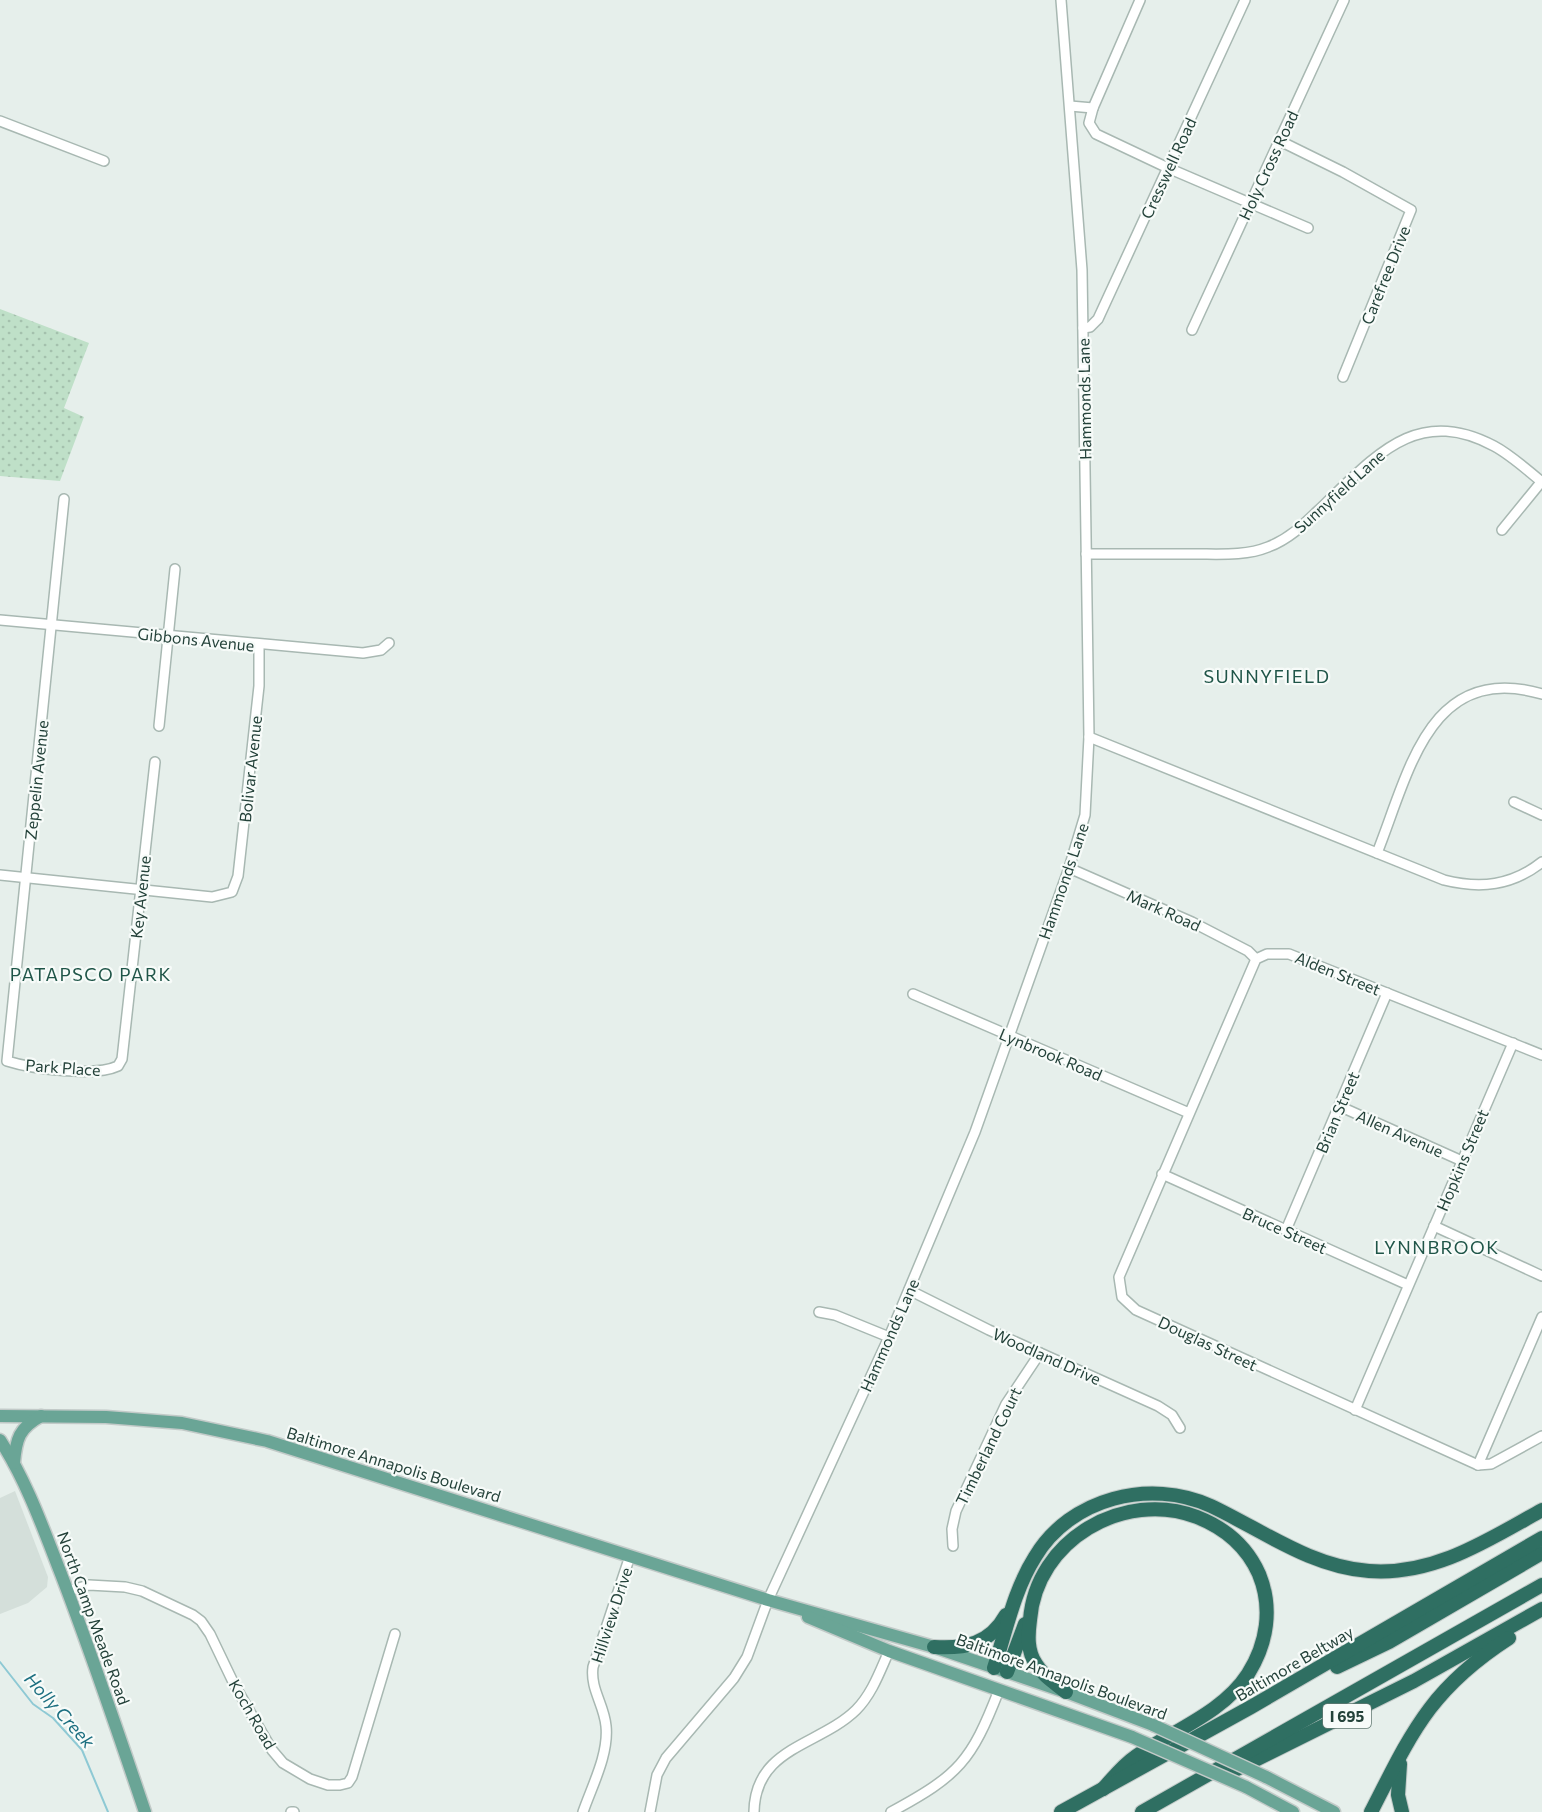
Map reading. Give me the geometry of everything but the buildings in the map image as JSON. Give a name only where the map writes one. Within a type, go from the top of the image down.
[{"type":"highway","points":[[934,1647],[958,1648],[981,1642],[1001,1623],[1035,1556],[1059,1529],[1093,1507],[1129,1495],[1163,1492],[1195,1499],[1310,1557],[1331,1565],[1395,1572],[1436,1564],[1458,1556],[1542,1509]]},
{"type":"highway","points":[[1001,1670],[1046,1572],[1066,1545],[1096,1522],[1133,1510],[1174,1510],[1207,1521],[1235,1539],[1255,1566],[1262,1581],[1268,1613],[1257,1659],[1236,1689],[1215,1706],[1133,1758],[1103,1789]]},
{"type":"highway","name":"Baltimore Beltway","points":[[1061,1812],[1251,1707],[1542,1538]]},
{"type":"highway","points":[[1251,1707],[1389,1642],[1542,1553]]},
{"type":"highway","points":[[1142,1812],[1542,1585]]},
{"type":"highway","points":[[1001,1670],[1018,1592]]},
{"type":"highway","points":[[1031,1608],[1029,1642],[1035,1663],[1043,1674],[1066,1692]]},
{"type":"highway","name":"I 695","points":[[1147,1812],[1359,1710],[1542,1609]]},
{"type":"highway","points":[[1371,1812],[1421,1719],[1448,1684],[1483,1655],[1542,1616]]},
{"type":"highway","points":[[1402,1812],[1398,1777],[1404,1749]]},
{"type":"main road","name":"Baltimore Annapolis Boulevard","points":[[0,1416],[182,1423],[225,1431],[297,1450],[768,1600],[934,1647],[1066,1692],[1153,1725],[1266,1777],[1334,1812]]},
{"type":"main road","points":[[14,1463],[17,1438],[21,1430],[41,1416]]},
{"type":"main road","name":"North Camp Meade Road","points":[[0,1440],[34,1505],[68,1591],[145,1812]]},
{"type":"main road","name":"Baltimore Annapolis Boulevard","points":[[768,1600],[890,1650],[1132,1737],[1246,1787],[1293,1812]]},
{"type":"main road","points":[[999,1690],[1001,1670]]},
{"type":"street","name":"Hammonds Lane","points":[[650,1812],[657,1775],[666,1758],[734,1678],[754,1641],[768,1600],[889,1337],[954,1185],[1069,868],[1085,815],[1089,737],[1083,328],[1080,236],[1061,0]]},
{"type":"street","points":[[1140,0],[1092,108],[1089,123],[1096,134],[1168,168],[1308,228]]},
{"type":"street","name":"Cresswell Road","points":[[1083,328],[1090,327],[1098,320],[1245,0]]},
{"type":"street","name":"Holy Cross Road","points":[[1192,330],[1344,0]]},
{"type":"street","points":[[1070,106],[1092,108]]},
{"type":"street","points":[[0,122],[104,160]]},
{"type":"street","name":"Carefree Drive","points":[[1280,141],[1343,172],[1411,210],[1343,377]]},
{"type":"street","name":"Sunnyfield Lane","points":[[1086,554],[1230,554],[1266,548],[1298,530],[1377,454],[1396,442],[1420,433],[1442,430],[1479,439],[1497,447],[1542,481]]},
{"type":"street","points":[[1502,530],[1542,481]]},
{"type":"street","name":"Zeppelin Avenue","points":[[7,1061],[64,499]]},
{"type":"street","points":[[159,726],[175,569]]},
{"type":"street","name":"Gibbons Avenue","points":[[0,620],[363,653],[381,650],[389,643]]},
{"type":"street","name":"Bolivar Avenue","points":[[141,890],[212,897],[232,892],[238,876],[258,698],[259,645]]},
{"type":"street","points":[[1377,853],[1422,740],[1440,715],[1466,696],[1483,690],[1517,688],[1542,694]]},
{"type":"street","points":[[1089,737],[1444,880],[1471,885],[1498,884],[1516,879],[1542,862]]},
{"type":"street","name":"Key Avenue","points":[[118,1066],[124,1048],[155,762]]},
{"type":"street","points":[[1514,802],[1542,815]]},
{"type":"street","name":"Mark Road","points":[[1069,868],[1192,922],[1248,951],[1256,959]]},
{"type":"street","points":[[0,875],[141,890]]},
{"type":"street","name":"Alden Street","points":[[1256,959],[1268,954],[1289,954],[1542,1055]]},
{"type":"street","points":[[1189,1113],[1256,959]]},
{"type":"street","name":"Brian Street","points":[[1286,1230],[1387,993]]},
{"type":"street","name":"Lynbrook Road","points":[[913,994],[1189,1113]]},
{"type":"street","name":"Hopkins Street","points":[[1355,1410],[1513,1043]]},
{"type":"street","name":"Park Place","points":[[7,1061],[98,1072],[118,1066]]},
{"type":"street","name":"Allen Avenue","points":[[1339,1106],[1462,1161]]},
{"type":"street","name":"Douglas Street","points":[[1189,1113],[1119,1277],[1122,1297],[1128,1305],[1478,1466]]},
{"type":"street","name":"Bruce Street","points":[[1162,1174],[1408,1286]]},
{"type":"street","points":[[1434,1226],[1542,1276]]},
{"type":"street","name":"Woodland Drive","points":[[909,1290],[1158,1406],[1172,1415],[1180,1428]]},
{"type":"street","points":[[819,1312],[834,1315],[889,1337]]},
{"type":"street","points":[[1478,1466],[1542,1317]]},
{"type":"street","name":"Timberland Court","points":[[953,1546],[952,1528],[956,1511],[1006,1404],[1040,1353]]},
{"type":"street","points":[[1478,1466],[1491,1464],[1542,1436]]},
{"type":"street","name":"Hillview Drive","points":[[583,1812],[600,1763],[606,1727],[592,1686],[593,1667],[630,1556]]},
{"type":"street","name":"Koch Road","points":[[68,1591],[89,1585],[125,1587],[193,1615],[210,1634],[234,1684],[272,1750],[292,1770],[328,1785],[348,1783],[352,1777],[395,1634]]},
{"type":"street","points":[[754,1812],[761,1783],[775,1761],[855,1711],[874,1684],[890,1650]]},
{"type":"street","points":[[891,1812],[933,1789],[963,1763],[984,1729],[999,1690]]},
{"type":"shaded area","points":[[15,1491],[48,1577],[47,1587],[28,1603],[0,1614],[0,1498]]},
{"type":"green space","points":[[0,309],[89,343],[64,408],[84,417],[60,481],[0,476]]},
{"type":"waterway","name":"Holly Creek","points":[[0,1662],[33,1704],[53,1718],[82,1750],[108,1812]]},
{"type":"district","name":"SUNNYFIELD","points":[[1267,676]]},
{"type":"district","name":"PATAPSCO PARK","points":[[91,974]]},
{"type":"district","name":"LYNNBROOK","points":[[1437,1247]]}]
